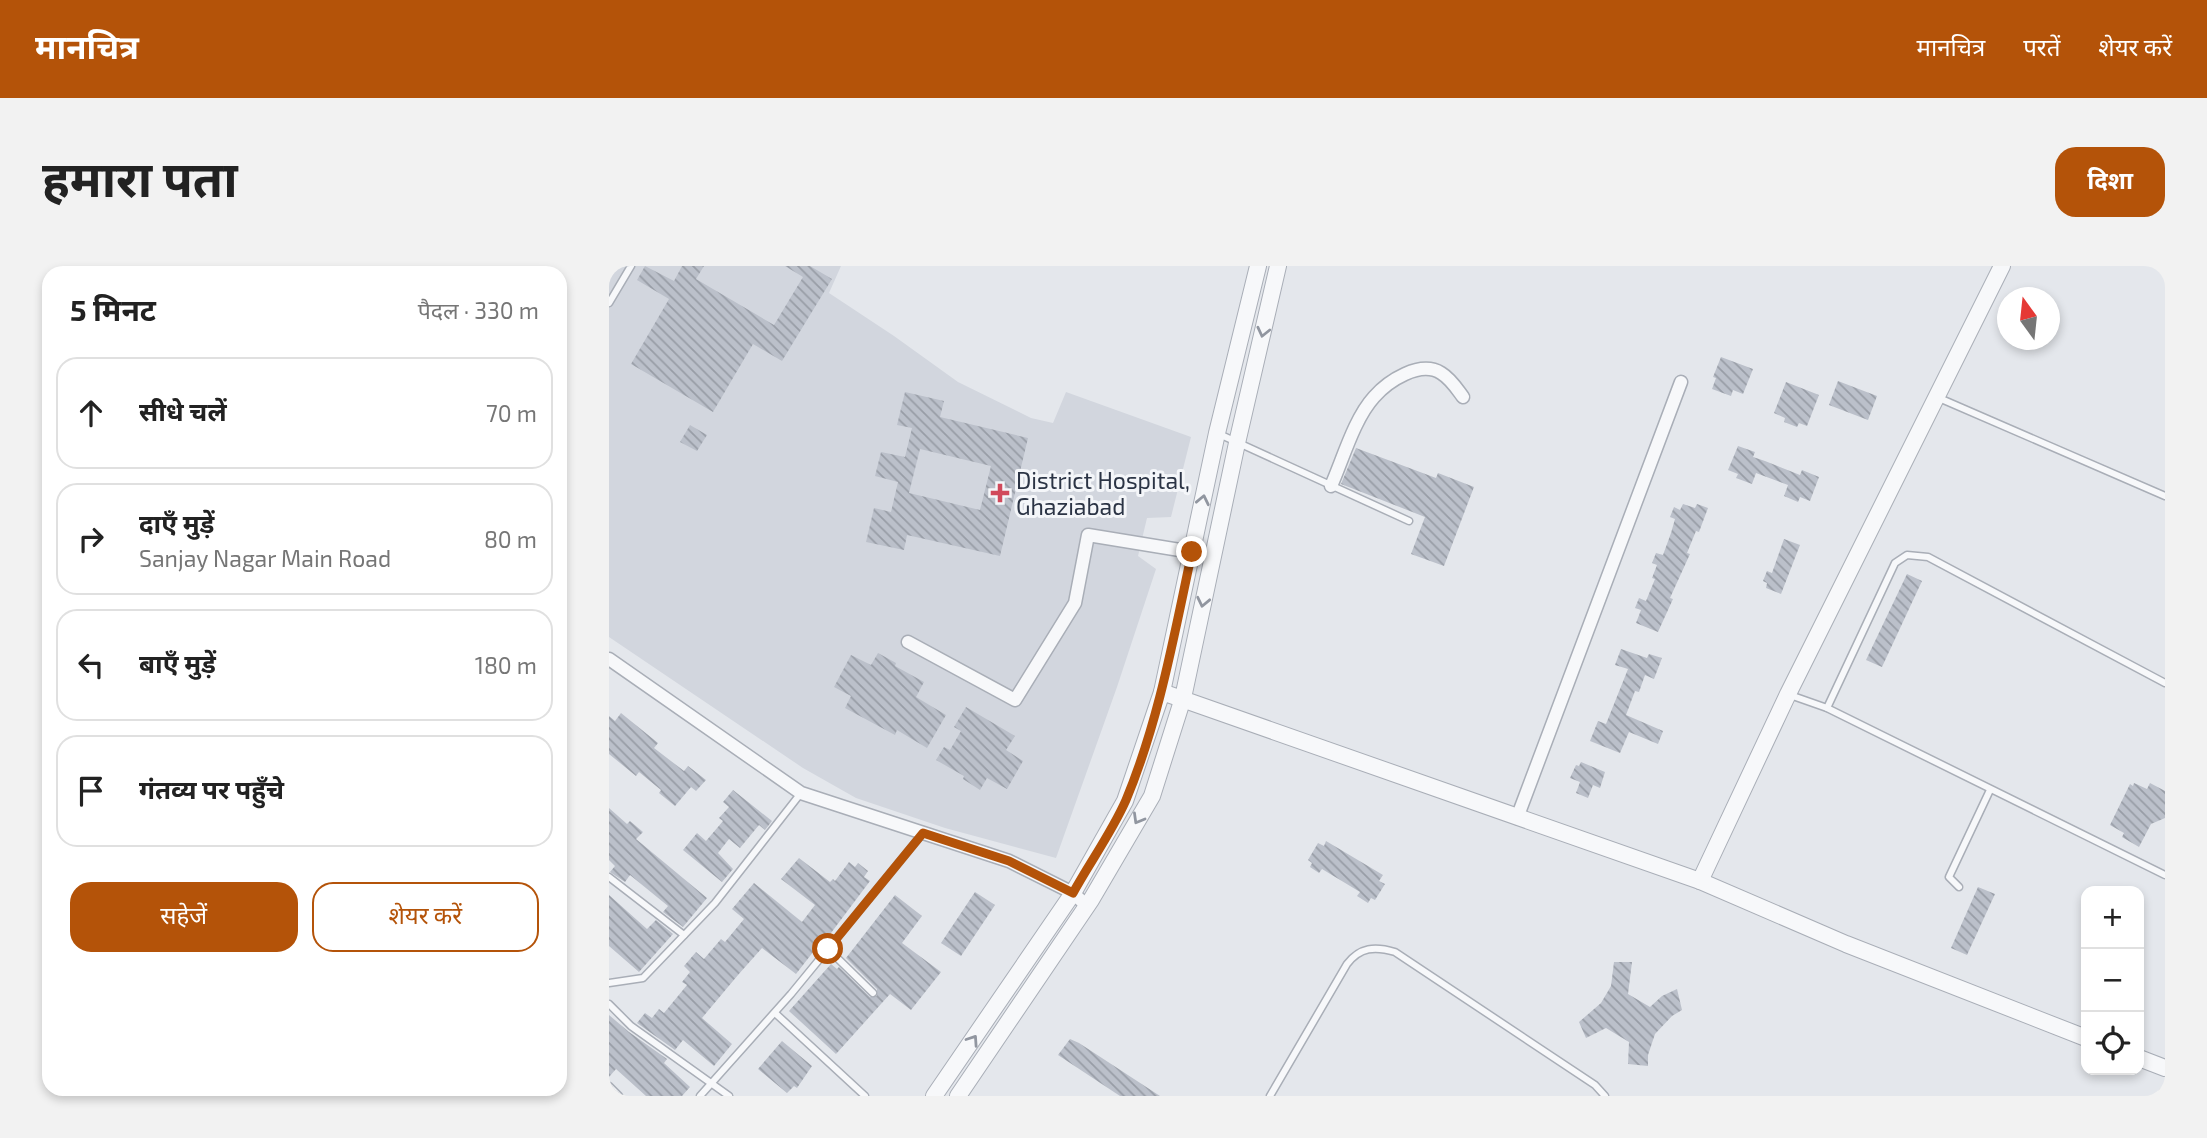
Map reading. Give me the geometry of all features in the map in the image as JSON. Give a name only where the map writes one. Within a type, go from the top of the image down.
[{"type":"street","points":[[934,1096],[1073,893],[1125,801],[1162,692],[1217,433],[1258,266]]},
{"type":"street","points":[[958,1096],[1087,906],[1151,796],[1184,698],[1237,443],[1278,266]]},
{"type":"street","points":[[1700,881],[1788,694],[2002,266]]},
{"type":"street","points":[[1331,486],[1354,430],[1374,397],[1401,376],[1420,369],[1440,372],[1453,383],[1463,397]]},
{"type":"street","points":[[1517,818],[1681,382]]},
{"type":"street","points":[[908,642],[1015,700],[1075,603],[1088,535],[1192,552]]},
{"type":"street","points":[[609,659],[801,793],[1009,861],[1073,893],[1087,906]]},
{"type":"street","points":[[1162,692],[1700,881],[1846,944],[2081,1036]]},
{"type":"street","points":[[2144,1060],[2165,1068]]},
{"type":"lane","points":[[609,303],[631,266]]},
{"type":"lane","points":[[1937,398],[2165,496]]},
{"type":"lane","points":[[1217,433],[1409,521]]},
{"type":"lane","points":[[1827,708],[1895,563],[1907,555],[1928,557],[2165,683]]},
{"type":"lane","points":[[1788,694],[1827,708],[2165,875]]},
{"type":"lane","points":[[1959,887],[1949,877],[1990,790]]},
{"type":"lane","points":[[609,983],[643,978],[715,902],[801,793]]},
{"type":"lane","points":[[700,1096],[775,1013],[923,833]]},
{"type":"lane","points":[[609,877],[684,935]]},
{"type":"lane","points":[[1271,1096],[1347,964],[1355,954],[1379,947],[1406,959],[1595,1085],[1605,1096]]},
{"type":"lane","points":[[828,949],[873,993]]},
{"type":"lane","points":[[609,1004],[631,1026],[729,1096]]},
{"type":"lane","points":[[775,1013],[865,1096]]},
{"type":"lane","points":[[609,1086],[619,1096]]},
{"type":"shaded area","points":[[609,266],[841,266],[829,293],[958,382],[1031,418],[1053,423],[1066,392],[1191,437],[1171,517],[1147,518],[1138,556],[1156,569],[1056,858],[945,828],[856,798],[803,768],[609,637]]},
{"type":"building","points":[[645,266],[674,281],[682,266],[704,266],[696,279],[774,325],[803,277],[785,266],[810,266],[832,279],[782,361],[753,344],[713,412],[631,364],[669,299],[637,280]]},
{"type":"building","points":[[1721,357],[1753,369],[1743,394],[1733,390],[1731,396],[1712,389],[1716,378],[1713,377]]},
{"type":"building","points":[[1838,381],[1877,396],[1868,420],[1829,405]]},
{"type":"building","points":[[1786,382],[1819,395],[1807,426],[1799,423],[1797,427],[1784,422],[1785,418],[1774,413]]},
{"type":"building","points":[[905,392],[944,401],[940,417],[1028,438],[1000,556],[907,535],[904,550],[866,542],[874,508],[891,512],[898,482],[875,476],[881,452],[905,457],[912,428],[897,425]],"holes":[[[920,449],[991,466],[980,510],[909,493]]]},
{"type":"building","points":[[690,425],[707,435],[697,451],[680,442]]},
{"type":"building","points":[[1738,446],[1755,452],[1753,457],[1800,475],[1802,470],[1819,477],[1810,501],[1800,497],[1798,502],[1784,496],[1788,485],[1756,473],[1752,484],[1736,478],[1738,474],[1728,470]]},
{"type":"building","points":[[1356,448],[1436,478],[1438,473],[1474,487],[1444,566],[1411,554],[1425,517],[1341,484]]},
{"type":"building","points":[[1683,504],[1695,508],[1697,504],[1708,508],[1687,553],[1690,554],[1658,632],[1636,623],[1641,610],[1635,608],[1639,598],[1646,601],[1655,579],[1652,578],[1657,565],[1652,563],[1656,553],[1663,555],[1675,519],[1670,517],[1674,507],[1680,510]]},
{"type":"building","points":[[1784,539],[1800,545],[1781,594],[1766,588],[1767,583],[1763,581],[1767,571],[1772,573]]},
{"type":"building","points":[[1907,574],[1922,581],[1882,667],[1866,660]]},
{"type":"building","points":[[1621,649],[1647,658],[1649,654],[1662,658],[1654,679],[1645,675],[1639,692],[1635,691],[1626,715],[1663,731],[1658,744],[1629,732],[1620,753],[1590,741],[1598,721],[1606,724],[1628,669],[1615,665]]},
{"type":"building","points":[[878,653],[924,682],[916,697],[946,715],[927,748],[897,730],[895,735],[845,708],[851,696],[834,687],[851,655],[871,665]]},
{"type":"building","points":[[966,707],[1015,736],[1006,750],[1023,761],[1007,789],[987,778],[980,790],[963,779],[964,776],[936,760],[944,747],[950,750],[961,731],[954,727]]},
{"type":"building","points":[[621,713],[658,743],[654,748],[684,771],[688,766],[706,780],[696,791],[691,787],[675,806],[639,772],[636,776],[609,754],[609,716],[615,721]]},
{"type":"building","points":[[1581,762],[1605,772],[1600,788],[1593,785],[1588,798],[1576,793],[1580,782],[1570,778],[1576,765],[1579,766]]},
{"type":"building","points":[[2134,783],[2147,789],[2150,783],[2165,791],[2165,818],[2151,824],[2139,847],[2122,837],[2124,833],[2110,825],[2130,784],[2133,786]]},
{"type":"building","points":[[733,790],[772,821],[765,830],[759,825],[740,848],[729,839],[718,853],[733,869],[722,882],[683,850],[697,833],[706,841],[723,821],[719,818],[729,807],[723,802]]},
{"type":"building","points":[[609,808],[627,824],[630,821],[643,832],[636,839],[707,898],[683,927],[663,912],[668,906],[630,875],[625,882],[610,872],[615,866],[609,860]]},
{"type":"building","points":[[1326,841],[1383,875],[1379,881],[1385,884],[1375,900],[1371,898],[1368,903],[1357,896],[1360,892],[1322,869],[1319,873],[1310,867],[1312,863],[1308,860],[1318,843],[1324,846]]},
{"type":"building","points":[[799,858],[830,882],[833,879],[835,881],[849,862],[855,867],[858,863],[868,871],[864,877],[870,881],[819,949],[817,947],[796,974],[762,948],[738,975],[702,1018],[732,1044],[714,1066],[683,1040],[675,1050],[637,1023],[645,1013],[652,1018],[659,1009],[664,1013],[687,985],[682,982],[690,972],[684,966],[696,952],[704,959],[721,939],[725,942],[744,919],[732,909],[754,883],[802,922],[815,905],[781,879]]},
{"type":"building","points":[[1978,887],[1995,894],[1967,955],[1951,948]]},
{"type":"building","points":[[975,892],[995,905],[961,956],[941,943]]},
{"type":"building","points":[[609,895],[647,929],[656,920],[673,934],[639,972],[609,946]]},
{"type":"building","points":[[895,895],[922,916],[902,943],[941,972],[911,1010],[890,994],[836,1054],[789,1011],[831,964],[837,969],[839,967],[870,997],[877,996],[877,989],[846,958]]},
{"type":"building","points":[[1614,962],[1632,962],[1628,994],[1650,1007],[1662,996],[1677,989],[1682,1010],[1672,1016],[1655,1034],[1648,1055],[1648,1066],[1628,1064],[1629,1042],[1606,1028],[1586,1038],[1579,1022],[1601,1003],[1611,986]]},
{"type":"building","points":[[609,1015],[667,1059],[664,1063],[690,1087],[682,1096],[646,1096],[616,1069],[609,1077]]},
{"type":"building","points":[[1070,1039],[1160,1096],[1120,1096],[1058,1055]]},
{"type":"building","points":[[782,1041],[812,1066],[797,1088],[794,1086],[787,1093],[758,1069]]},
{"type":"place","name":"District Hospital, Ghaziabad","points":[[1000,493]]},
{"type":"route","points":[[828,949],[923,833],[1009,861],[1073,893],[1125,801],[1141,756],[1162,692],[1192,552]]}]
